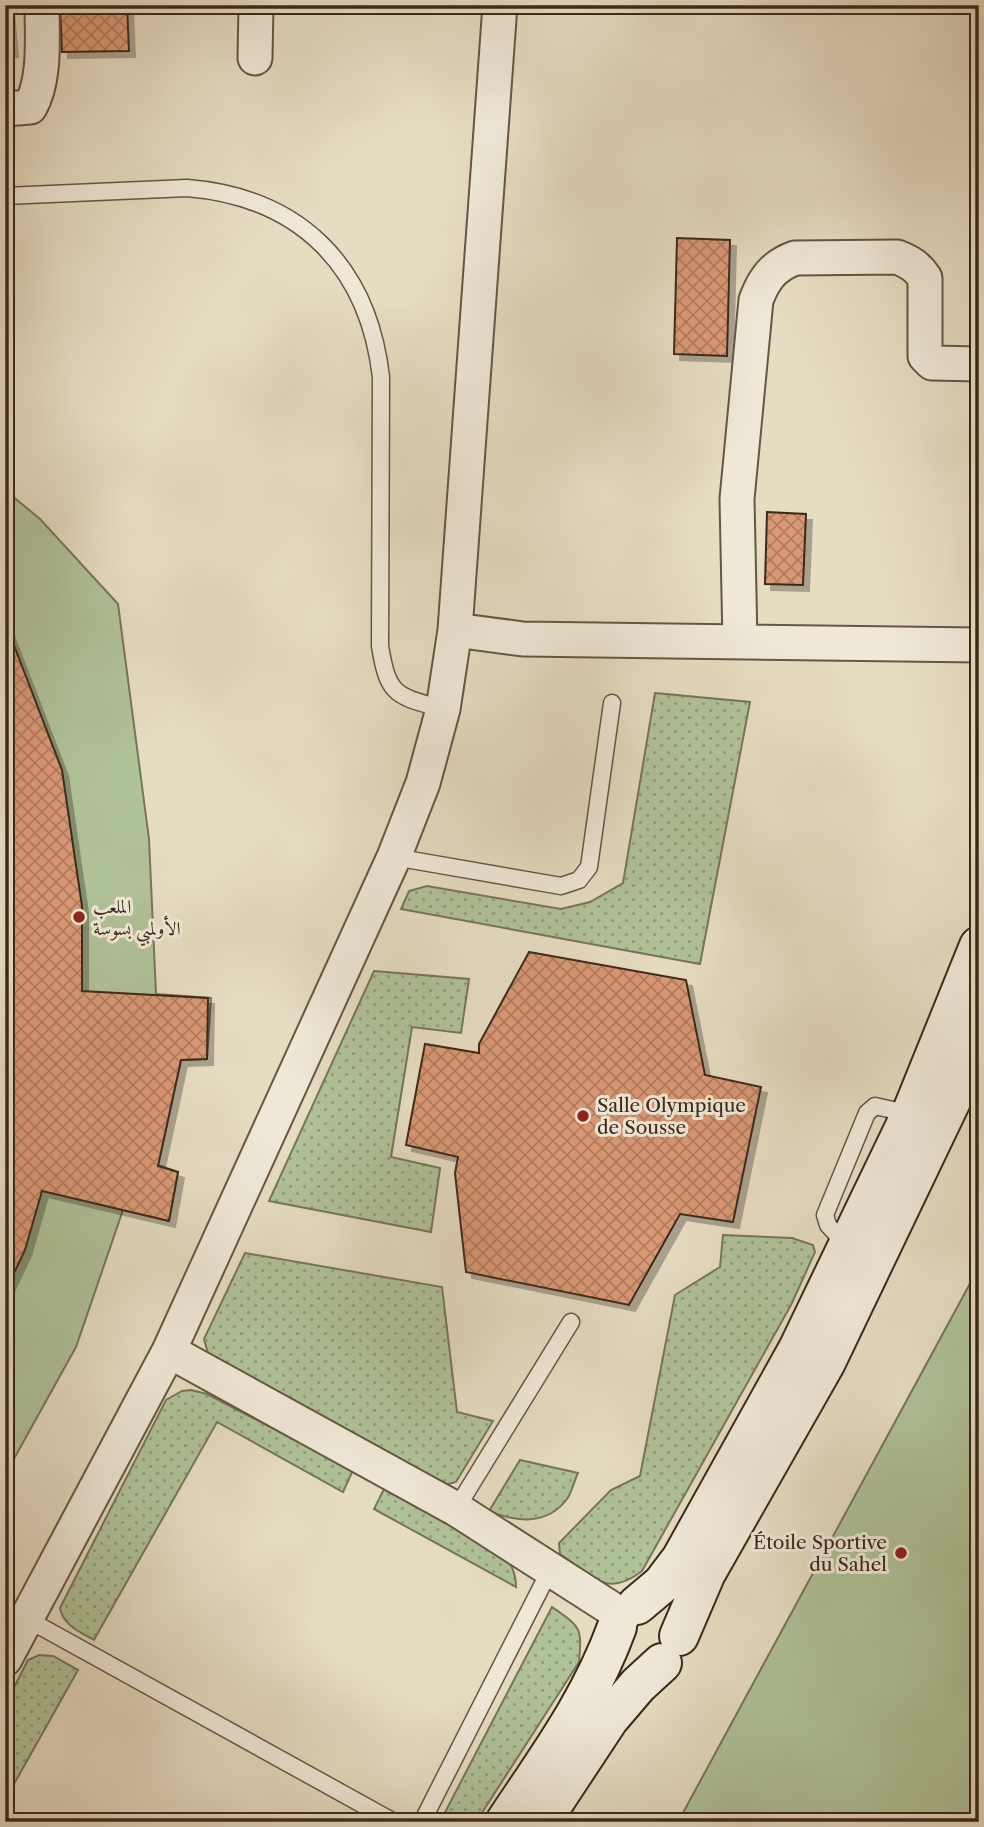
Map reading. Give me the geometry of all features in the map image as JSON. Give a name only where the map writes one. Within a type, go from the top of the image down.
[{"type":"main road","points":[[505,1822],[583,1704],[626,1616],[647,1604],[666,1609],[673,1617],[671,1649],[653,1666],[643,1666],[624,1656],[616,1637],[626,1616],[662,1584],[681,1559],[798,1349],[911,1114],[979,946]]},
{"type":"main road","points":[[541,1822],[609,1719],[671,1649],[706,1573],[826,1362],[979,1038]]},
{"type":"street","points":[[5,109],[30,107],[36,97],[42,50],[42,5]]},
{"type":"street","points":[[255,58],[256,5]]},
{"type":"street","points":[[5,1659],[170,1351],[394,857],[423,783],[443,709],[455,630],[500,5]]},
{"type":"street","points":[[740,642],[737,499],[756,300],[771,272],[783,262],[795,258],[897,257],[909,262],[919,269],[925,278],[925,356],[932,363],[979,364]]},
{"type":"street","points":[[455,630],[523,639],[979,645]]},
{"type":"street","points":[[170,1351],[456,1509],[626,1616]]},
{"type":"lane","points":[[5,196],[187,188],[216,190],[245,197],[273,209],[306,231],[341,266],[357,291],[369,319],[381,377],[380,646],[385,675],[395,691],[409,700],[443,709]]},
{"type":"lane","points":[[394,857],[561,886],[579,880],[589,867],[612,703]]},
{"type":"lane","points":[[456,1509],[571,1322]]},
{"type":"lane","points":[[422,1822],[550,1570]]},
{"type":"lane","points":[[27,1619],[394,1822]]},
{"type":"green space","name":"الملعب الأولمبي بسوسة","points":[[5,490],[40,519],[118,604],[149,839],[156,994],[211,998],[207,1059],[181,1060],[158,1165],[178,1172],[169,1221],[123,1210],[76,1347],[5,1475]]},
{"type":"green space","points":[[655,693],[750,702],[700,964],[401,909],[409,891],[427,886],[561,909],[590,902],[623,883]]},
{"type":"green space","points":[[374,971],[469,979],[461,1033],[412,1027],[391,1157],[440,1168],[431,1232],[269,1201]]},
{"type":"green space","points":[[723,1235],[792,1238],[813,1245],[815,1252],[791,1305],[642,1571],[618,1583],[600,1581],[560,1554],[559,1543],[611,1490],[640,1476],[675,1295],[720,1267]]},
{"type":"green space","points":[[245,1253],[442,1287],[457,1412],[493,1421],[456,1482],[445,1485],[209,1357],[204,1339]]},
{"type":"green space","name":"Étoile Sportive du Sahel","points":[[972,1280],[979,1284],[979,1822],[678,1822]]},
{"type":"green space","points":[[182,1391],[207,1394],[353,1470],[343,1492],[217,1422],[94,1640],[68,1623],[60,1608],[166,1400]]},
{"type":"green space","points":[[520,1460],[578,1473],[567,1499],[559,1508],[540,1518],[530,1519],[509,1518],[489,1511]]},
{"type":"green space","points":[[384,1489],[498,1550],[512,1567],[516,1587],[374,1509]]},
{"type":"green space","points":[[552,1607],[578,1629],[579,1662],[476,1822],[440,1822]]},
{"type":"green space","points":[[39,1655],[53,1656],[78,1670],[5,1800],[5,1705],[28,1660]]},
{"type":"building","points":[[5,5],[8,5],[12,51],[5,52]]},
{"type":"building","points":[[60,5],[127,5],[129,51],[62,52]]},
{"type":"building","points":[[677,238],[730,240],[727,356],[674,354]]},
{"type":"building","points":[[767,512],[806,514],[803,585],[765,584]]},
{"type":"building","points":[[5,622],[62,770],[82,906],[82,991],[208,998],[207,1059],[181,1060],[158,1166],[178,1172],[169,1221],[42,1191],[25,1250],[5,1292]]},
{"type":"building","name":"Salle Olympique de Sousse","points":[[529,952],[686,980],[705,1075],[761,1087],[733,1222],[680,1214],[629,1305],[466,1272],[455,1173],[458,1157],[406,1145],[425,1044],[479,1053],[479,1044]]},
{"type":"place","name":"الملعب الأولمبي بسوسة","points":[[79,917]]},
{"type":"place","name":"Salle Olympique de Sousse","points":[[583,1116]]},
{"type":"place","name":"Étoile Sportive du Sahel","points":[[901,1553]]}]
